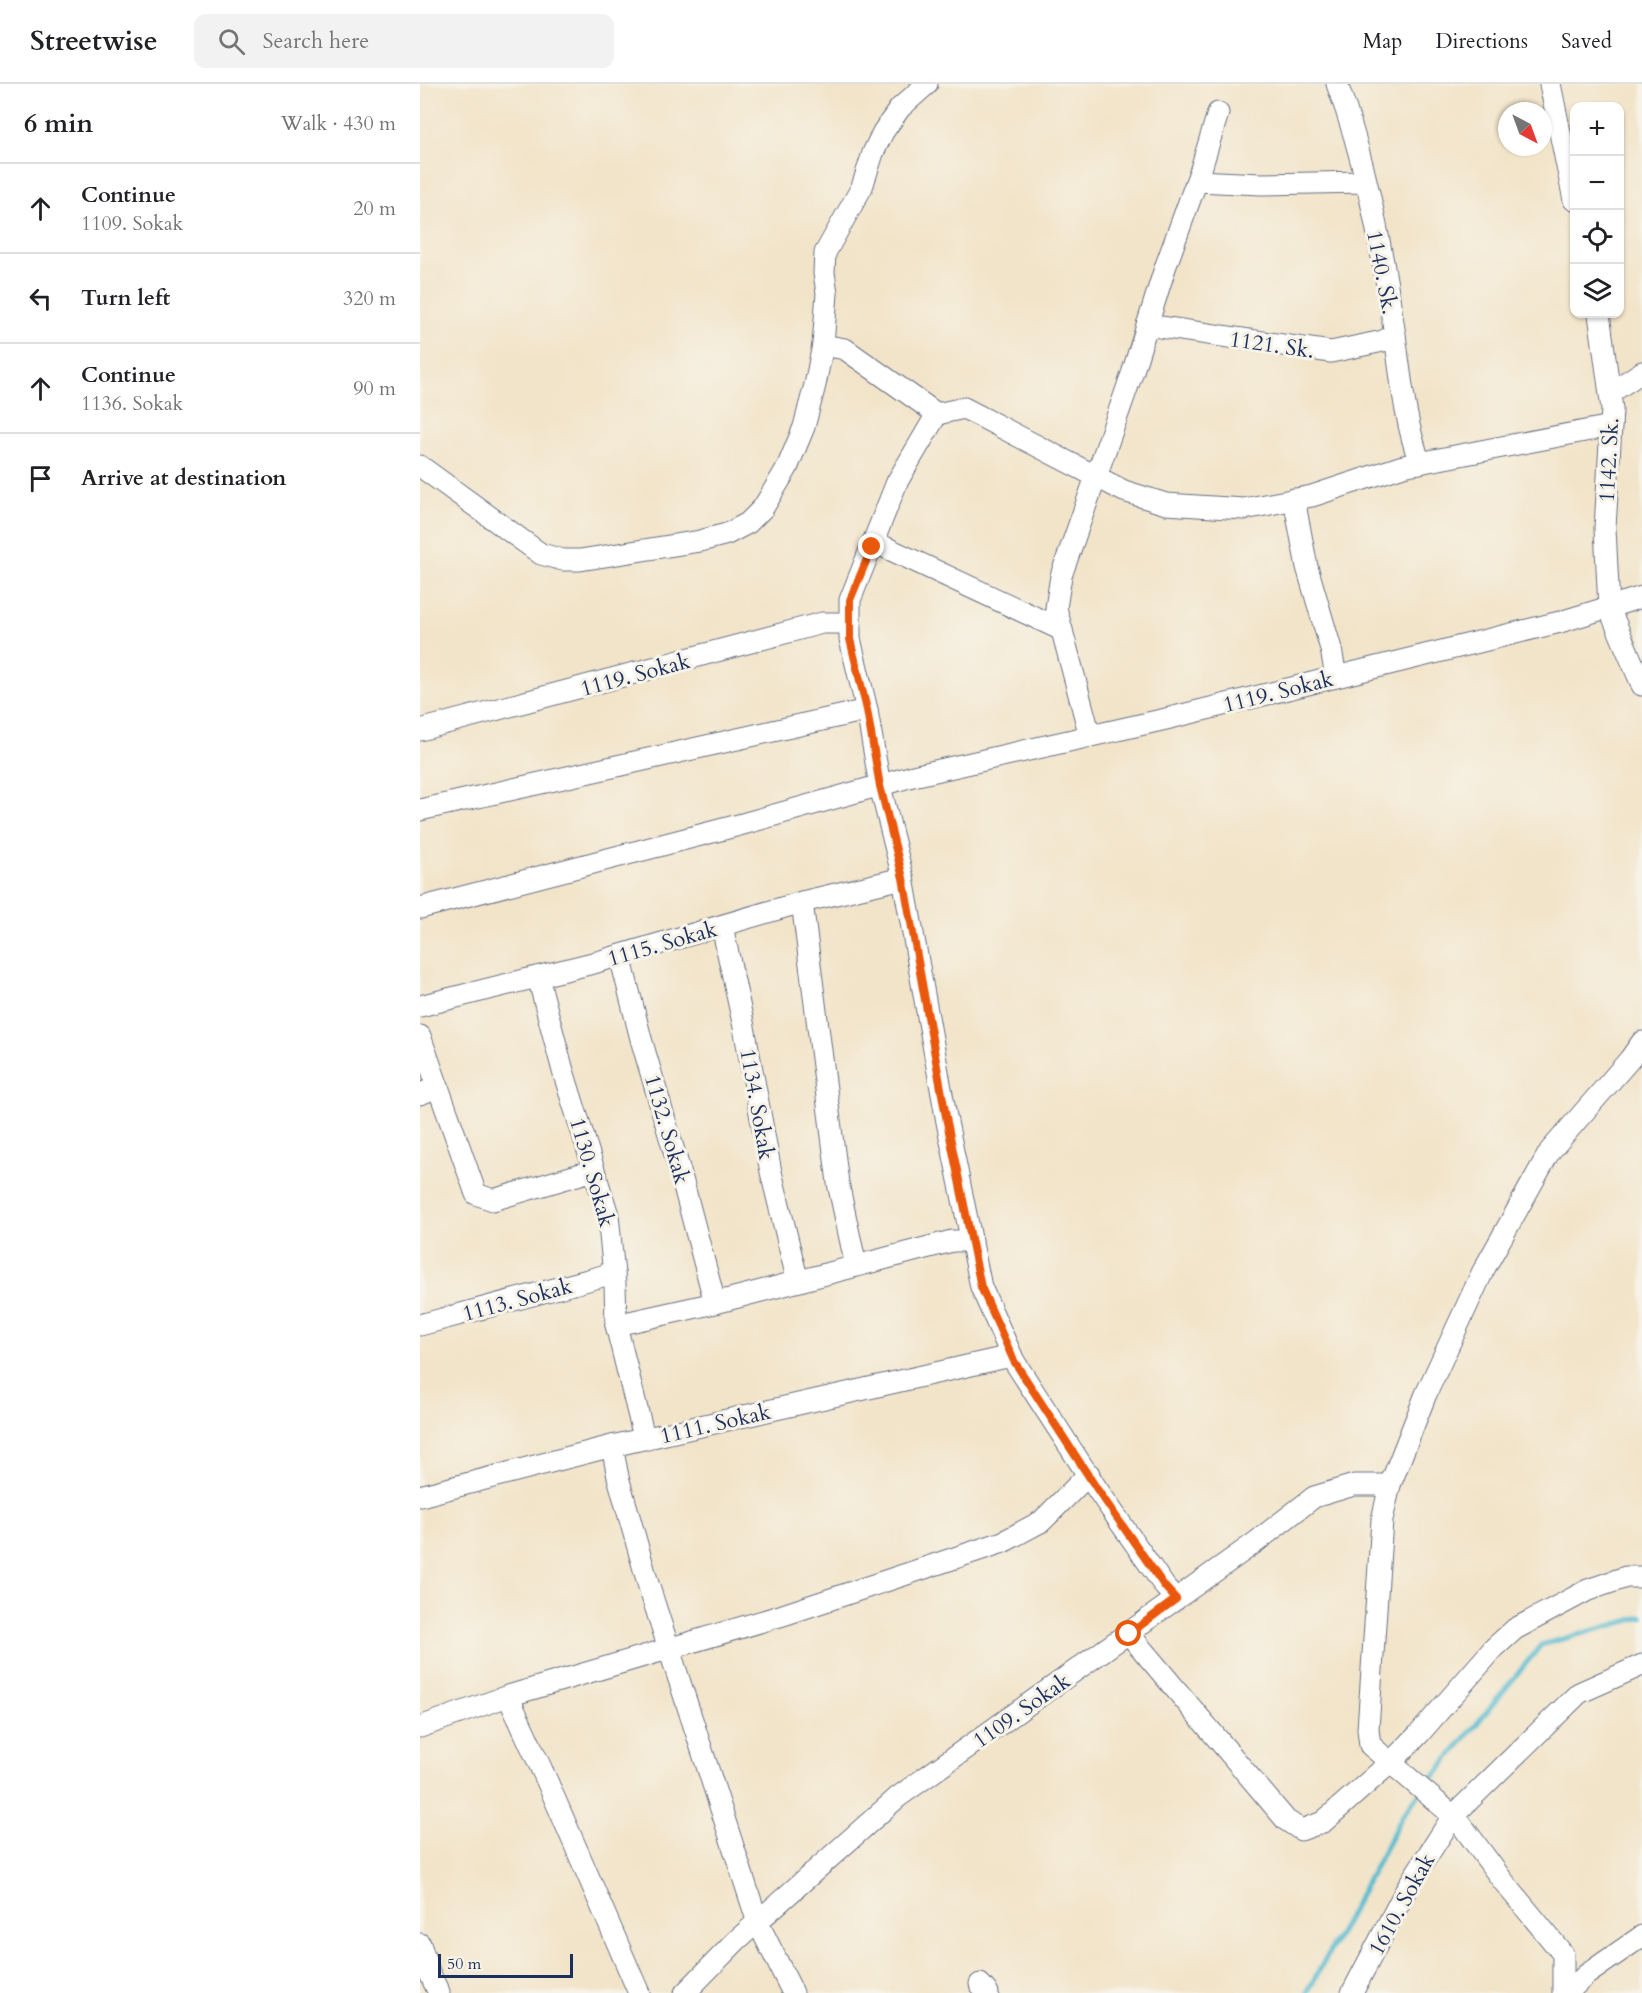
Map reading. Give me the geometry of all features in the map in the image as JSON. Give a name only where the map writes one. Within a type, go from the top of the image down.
[{"type":"street","points":[[420,466],[541,554],[563,560],[580,560],[690,543],[727,534],[748,523],[763,508],[787,468],[804,427],[823,345],[827,293],[824,273],[825,253],[862,188],[873,153],[883,132],[900,108],[927,84]]},
{"type":"street","name":"1140. Sk.","points":[[1337,84],[1352,123],[1365,182],[1395,335],[1412,440],[1420,463]]},
{"type":"street","points":[[1550,84],[1570,177]]},
{"type":"street","points":[[1090,736],[1056,608],[1061,576],[1096,478],[1165,268],[1197,181],[1218,112]]},
{"type":"street","points":[[1197,181],[1261,184],[1365,182]]},
{"type":"street","name":"1142. Sk.","points":[[1600,318],[1612,409],[1605,528],[1609,608]]},
{"type":"street","name":"1121. Sk.","points":[[1147,325],[1332,352],[1395,335]]},
{"type":"street","points":[[823,345],[845,349],[937,414]]},
{"type":"street","points":[[1610,393],[1642,372]]},
{"type":"street","points":[[1176,1599],[1165,1587],[1097,1489],[1011,1356],[981,1287],[947,1122],[903,878],[880,786],[867,710],[850,639],[850,600],[897,482],[937,414],[964,408],[1096,478],[1124,491],[1166,504],[1244,509],[1312,496],[1403,466],[1611,426]]},
{"type":"street","points":[[1294,499],[1307,567],[1331,649],[1336,677]]},
{"type":"street","points":[[874,542],[1062,630]]},
{"type":"street","name":"1119. Sokak","points":[[420,908],[739,825],[912,776],[1336,677],[1560,622],[1642,597]]},
{"type":"street","points":[[1609,608],[1632,639],[1642,685]]},
{"type":"street","name":"1119. Sokak","points":[[420,730],[822,623],[850,623]]},
{"type":"street","points":[[420,810],[867,710]]},
{"type":"street","name":"1115. Sokak","points":[[420,1006],[620,956],[802,902],[903,878]]},
{"type":"street","points":[[802,902],[838,1183],[856,1266]]},
{"type":"street","name":"1134. Sokak","points":[[722,926],[744,1027],[771,1172],[795,1270],[800,1281]]},
{"type":"street","name":"1132. Sokak","points":[[620,956],[715,1303]]},
{"type":"street","name":"1130. Sokak","points":[[538,977],[563,1071],[608,1215],[616,1325],[642,1429],[648,1439]]},
{"type":"street","points":[[420,1036],[429,1091],[476,1194],[493,1200],[594,1170]]},
{"type":"street","points":[[1565,1993],[1563,1954],[1450,1814],[1370,1745],[1368,1729],[1382,1520],[1390,1485],[1426,1394],[1483,1271],[1550,1151],[1642,1042]]},
{"type":"street","points":[[616,1325],[715,1303],[952,1241],[972,1241]]},
{"type":"street","name":"1113. Sokak","points":[[420,1325],[614,1273]]},
{"type":"street","name":"1111. Sokak","points":[[420,1494],[612,1446],[1011,1356]]},
{"type":"street","points":[[612,1446],[618,1477],[649,1587],[758,1923],[793,1993]]},
{"type":"street","points":[[420,1727],[508,1696],[780,1616],[1003,1542],[1042,1521],[1089,1474]]},
{"type":"street","name":"1109. Sokak","points":[[685,1993],[758,1923],[898,1797],[1129,1634],[1314,1497],[1354,1485],[1390,1485]]},
{"type":"street","points":[[1129,1634],[1286,1820],[1301,1830],[1323,1822],[1393,1765],[1494,1647],[1515,1629],[1588,1590],[1626,1577],[1642,1577]]},
{"type":"street","name":"1610. Sokak","points":[[1352,1993],[1408,1886],[1450,1814],[1579,1693],[1642,1665]]},
{"type":"street","points":[[508,1696],[639,1993]]},
{"type":"street","points":[[1565,1993],[1642,1936]]},
{"type":"street","points":[[420,1944],[439,1993]]},
{"type":"waterway","points":[[1426,1786],[1541,1645],[1642,1617]]},
{"type":"waterway","points":[[1307,1993],[1404,1813],[1420,1793]]},
{"type":"route","points":[[872,547],[850,600],[850,639],[867,710],[880,786],[903,878],[947,1122],[981,1287],[1014,1361],[1097,1489],[1165,1587],[1176,1599],[1129,1634]]}]
